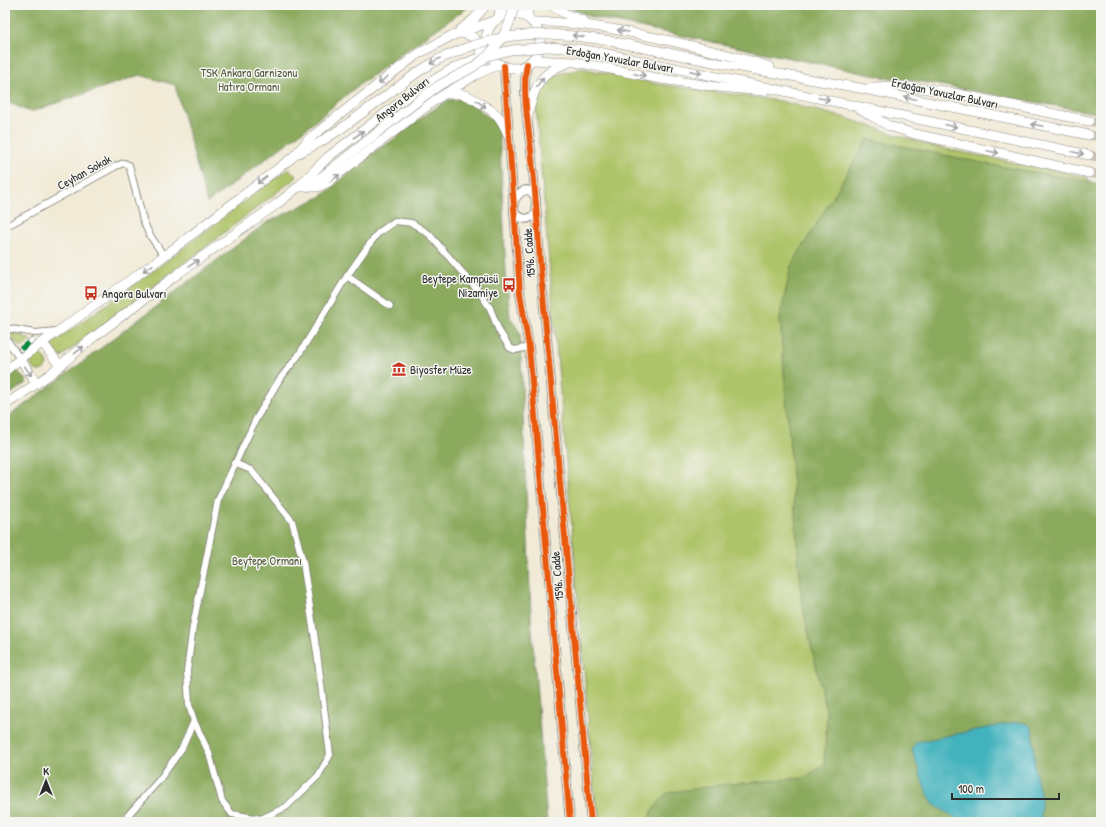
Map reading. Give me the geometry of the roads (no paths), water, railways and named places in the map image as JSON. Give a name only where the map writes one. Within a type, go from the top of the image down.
[{"type":"main road","points":[[451,36],[474,19],[486,5]]},
{"type":"main road","points":[[498,19],[500,5]]},
{"type":"main road","name":"Angora Bulvarı","points":[[298,187],[320,178],[440,85],[473,67],[487,56],[501,40],[511,21],[514,5]]},
{"type":"main road","name":"1596. Cadde","points":[[526,5],[531,20],[539,32],[540,40],[540,47],[537,54],[529,62],[525,74],[540,263],[591,822]]},
{"type":"main road","points":[[550,5],[566,14],[598,27]]},
{"type":"main road","points":[[529,62],[516,68],[502,65],[494,60],[489,54],[486,39],[488,32],[498,19],[508,14],[515,14],[531,20]]},
{"type":"main road","name":"Angora Bulvarı","points":[[5,371],[42,342],[164,256],[293,156],[310,138],[390,74],[418,54],[451,36],[498,19]]},
{"type":"main road","name":"Erdoğan Yavuzlar Bulvarı","points":[[531,20],[598,27],[662,39],[758,63],[796,76]]},
{"type":"main road","points":[[461,33],[476,40],[480,48],[482,68],[477,74]]},
{"type":"main road","name":"Erdoğan Yavuzlar Bulvarı","points":[[471,46],[508,36],[528,34],[549,34],[605,40],[723,64],[854,87],[1089,135]]},
{"type":"main road","name":"Angora Bulvarı","points":[[293,156],[319,143],[342,128],[418,72],[439,59],[471,46]]},
{"type":"main road","name":"Erdoğan Yavuzlar Bulvarı","points":[[475,59],[512,50],[548,47],[578,49],[851,104],[1089,155]]},
{"type":"main road","name":"Angora Bulvarı","points":[[5,405],[60,366],[90,340],[179,273],[298,187],[328,158],[408,96],[450,70],[475,59]]},
{"type":"main road","name":"Erdoğan Yavuzlar Bulvarı","points":[[529,62],[575,62],[691,83],[798,94]]},
{"type":"main road","points":[[528,119],[533,94],[540,81],[546,74],[556,68],[575,62]]},
{"type":"main road","name":"Angora Bulvarı","points":[[298,187],[318,187],[327,183],[435,100],[477,74],[502,65]]},
{"type":"main road","name":"1596. Cadde","points":[[502,65],[520,293],[529,347],[570,822]]},
{"type":"main road","points":[[854,87],[901,86],[944,91],[1090,121]]},
{"type":"main road","points":[[445,95],[454,93],[462,94],[478,101],[497,114],[504,124],[508,134]]},
{"type":"main road","points":[[851,104],[889,126],[915,134],[1089,173]]},
{"type":"main road","points":[[513,202],[518,194],[525,190],[533,193],[536,198]]},
{"type":"main road","points":[[514,214],[524,220],[529,219],[537,213]]},
{"type":"main road","points":[[42,342],[60,366]]},
{"type":"main road","points":[[20,359],[37,383]]},
{"type":"street","name":"Ceyhan Sokak","points":[[5,228],[116,166],[124,163],[129,166],[143,220],[149,234],[164,256]]},
{"type":"street","points":[[234,463],[251,470],[292,521],[302,562],[317,653],[330,755],[318,776],[286,806],[261,819],[232,814],[222,801],[209,754],[194,721],[189,705],[187,671],[193,626],[218,500],[234,463],[256,419],[279,380],[298,356],[347,276],[378,233],[394,221],[412,223],[429,234],[480,293],[490,308],[499,331],[510,348],[515,350],[529,347]]},
{"type":"street","points":[[347,276],[390,306]]},
{"type":"street","points":[[5,328],[35,333],[59,330]]},
{"type":"street","points":[[35,333],[42,342]]},
{"type":"street","points":[[5,337],[20,359]]},
{"type":"street","points":[[21,349],[32,340]]},
{"type":"street","points":[[122,822],[160,779],[182,748],[194,721]]},
{"type":"water","points":[[1017,722],[1029,725],[1033,732],[1035,771],[1041,797],[1041,822],[962,822],[933,804],[924,786],[912,750],[916,742]]},
{"type":"tunnel","points":[[1089,121],[1101,123]]},
{"type":"tunnel","points":[[1089,135],[1101,137]]},
{"type":"tunnel","points":[[1089,155],[1101,158]]},
{"type":"tunnel","points":[[1089,173],[1101,175]]},
{"type":"place","name":"Beytepe Kampüsü Nizamiye","points":[[509,285]]},
{"type":"place","name":"Angora Bulvarı","points":[[91,293]]},
{"type":"place","name":"Biyosfer Müze","points":[[399,369]]},
{"type":"park label","name":"TSK Ankara Garnizonu Hatıra Ormanı","points":[[249,79]]},
{"type":"park label","name":"Beytepe Ormanı","points":[[267,560]]}]
